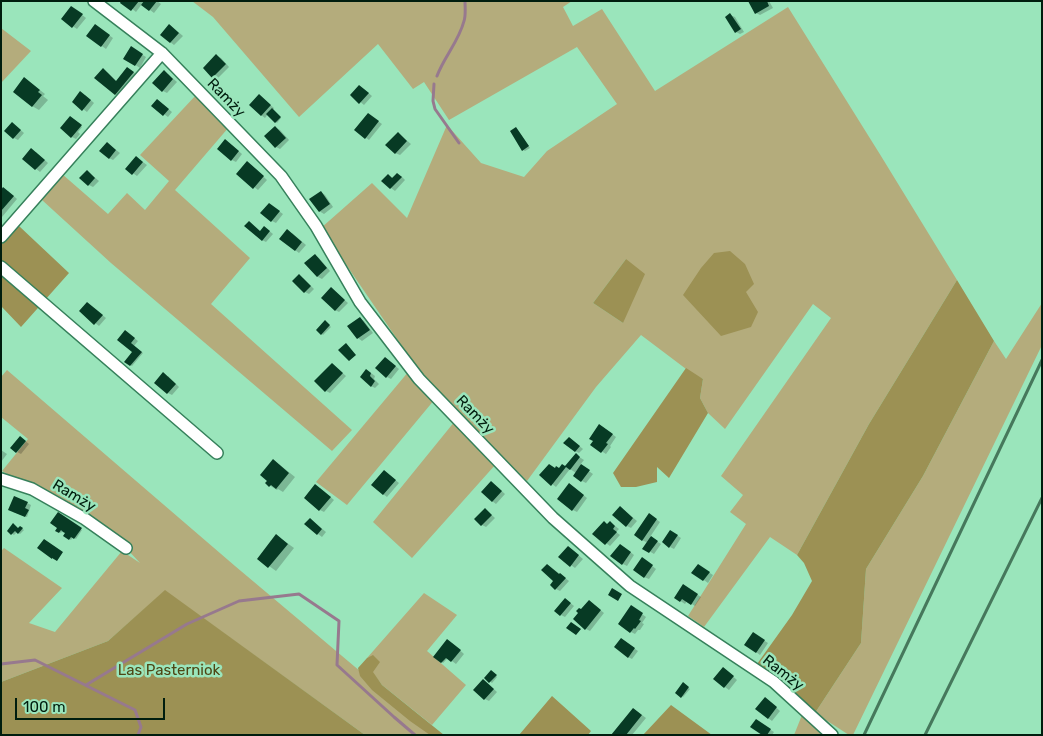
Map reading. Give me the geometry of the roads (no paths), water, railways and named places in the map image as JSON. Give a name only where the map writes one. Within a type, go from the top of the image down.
[{"type":"street","name":"Ramży","points":[[94,1],[162,52],[281,176],[316,226],[360,302],[419,379],[553,518],[630,586],[774,682],[832,735]]},
{"type":"street","points":[[1,237],[162,52]]},
{"type":"street","points":[[1,267],[217,453]]},
{"type":"street","name":"Ramży","points":[[1,479],[32,489],[85,519],[126,548]]},
{"type":"waterway","points":[[437,76],[462,28],[465,16],[465,1]]},
{"type":"waterway","points":[[434,84],[433,101],[435,109],[459,143]]},
{"type":"waterway","points":[[86,685],[187,624],[239,601],[299,594],[339,621],[337,665],[415,735]]},
{"type":"waterway","points":[[1,664],[35,660],[135,710],[141,727],[138,735]]},
{"type":"railway","points":[[864,735],[1042,360]]},
{"type":"railway","points":[[925,735],[1042,498]]},
{"type":"park label","name":"Las Pasterniok","points":[[169,671]]}]
